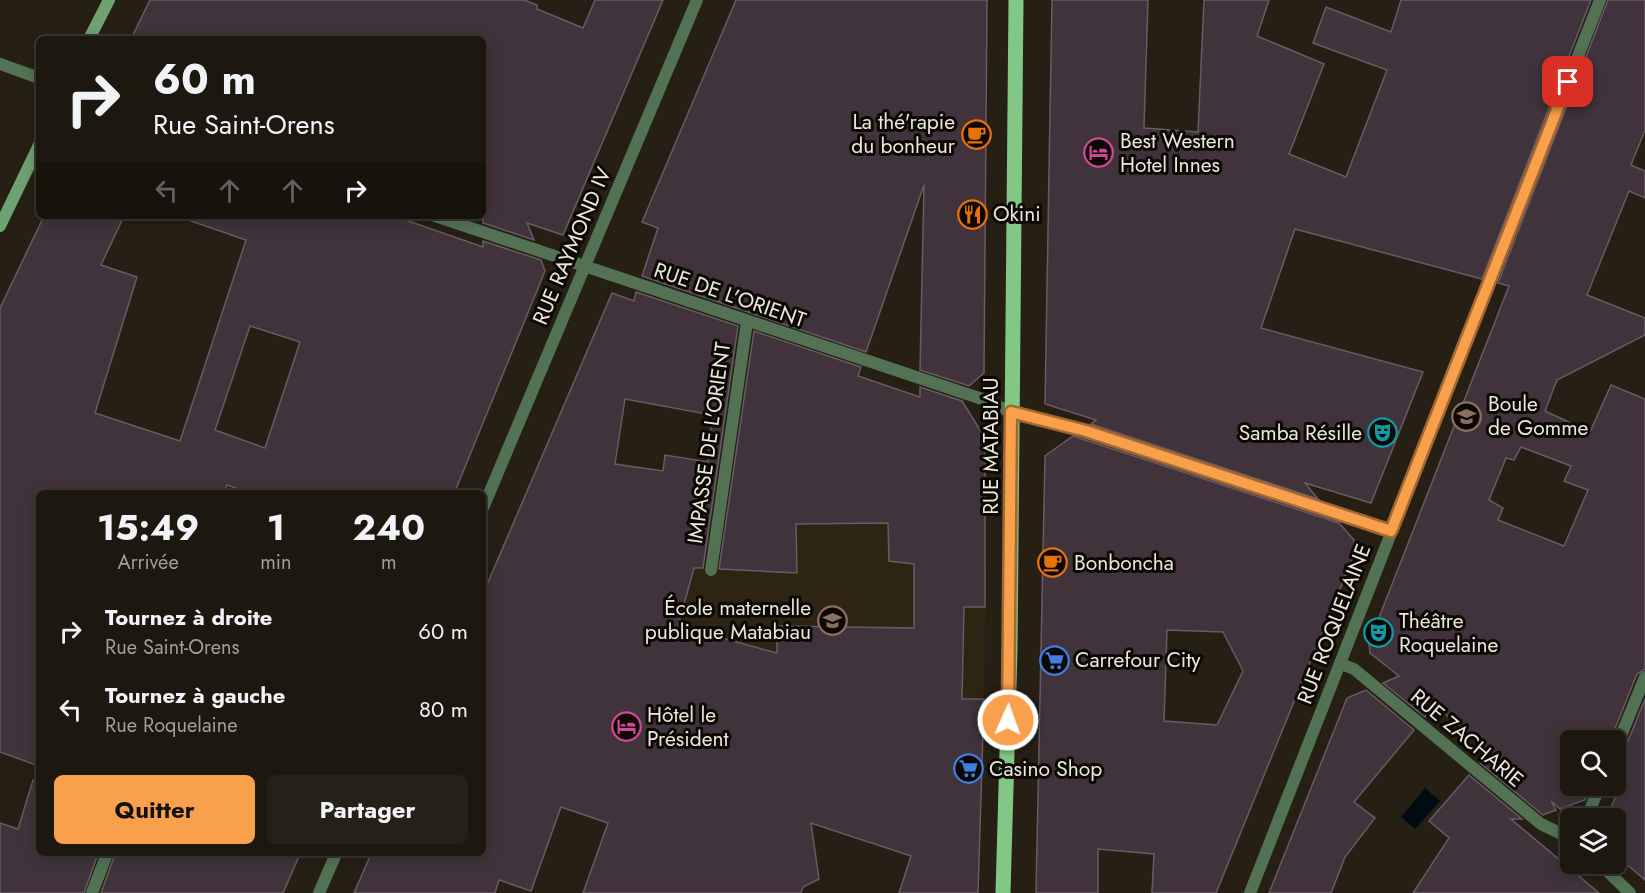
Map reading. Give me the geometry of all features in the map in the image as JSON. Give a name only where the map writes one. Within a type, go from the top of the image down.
[{"type":"main road","name":"RUE MATABIAU","points":[[1003,893],[1010,649],[1016,0]]},
{"type":"street","points":[[91,36],[109,0]]},
{"type":"street","name":"RUE RAYMOND IV","points":[[486,501],[697,0]]},
{"type":"street","name":"RUE ROQUELAINE","points":[[1250,893],[1600,0]]},
{"type":"street","points":[[0,64],[36,77]]},
{"type":"street","points":[[0,226],[36,151]]},
{"type":"street","name":"RUE DE L'ORIENT","points":[[444,219],[982,399],[1011,412],[1086,431],[1391,531]]},
{"type":"street","name":"IMPASSE DE L'ORIENT","points":[[711,570],[747,322]]},
{"type":"street","name":"RUE ZACHARIE","points":[[1341,664],[1354,669],[1541,824],[1560,833]]},
{"type":"street","points":[[1623,730],[1645,677]]},
{"type":"street","points":[[92,893],[106,856]]},
{"type":"street","points":[[319,893],[335,856]]},
{"type":"street","points":[[1610,874],[1630,893]]},
{"type":"shaded area","name":"École maternelle publique Matabiau","points":[[889,489],[889,561],[986,567],[983,739],[927,731],[669,657],[694,568],[720,571],[722,569],[733,492]]},
{"type":"shaded area","points":[[1425,788],[1440,801],[1415,829],[1401,817]]},
{"type":"building","points":[[150,0],[524,0],[537,5],[537,9],[583,28],[595,0],[663,0],[563,235],[527,223],[534,240],[483,223],[483,219],[486,219],[486,36],[132,36]]},
{"type":"building","points":[[736,0],[987,0],[984,373],[969,386],[920,370],[924,185],[866,352],[642,276],[658,228],[642,222]]},
{"type":"building","points":[[1052,0],[1148,0],[1144,128],[1198,132],[1204,0],[1269,0],[1257,36],[1324,64],[1289,154],[1346,177],[1387,70],[1313,43],[1326,7],[1391,32],[1401,0],[1591,0],[1482,279],[1295,229],[1261,328],[1423,372],[1371,503],[1305,483],[1318,499],[1091,424],[1096,420],[1045,404]]},
{"type":"building","points":[[1608,0],[1645,0],[1645,130],[1631,165],[1645,171],[1645,198],[1629,191],[1587,295],[1645,318],[1645,335],[1557,380],[1545,411],[1590,432],[1611,385],[1645,399],[1645,669],[1637,674],[1614,730],[1560,730],[1560,796],[1587,796],[1585,800],[1560,809],[1551,801],[1556,810],[1543,815],[1480,763],[1490,751],[1466,731],[1434,705],[1425,717],[1383,683],[1399,676],[1370,653],[1369,643],[1509,286],[1498,283]],"holes":[[[1521,447],[1571,466],[1564,481],[1588,490],[1564,546],[1498,520],[1503,508],[1489,500],[1506,458],[1514,460]]]},
{"type":"building","points":[[43,219],[123,219],[101,265],[137,277],[95,413],[180,441],[246,240],[188,219],[403,219],[483,247],[483,241],[541,260],[545,271],[456,490],[241,490],[227,485],[225,490],[36,490],[36,765],[0,752],[0,308]],"holes":[[[250,326],[300,342],[265,448],[215,430]]]},
{"type":"building","points":[[636,292],[738,326],[703,568],[694,568],[678,626],[777,653],[777,626],[914,628],[914,564],[889,561],[888,523],[796,524],[797,573],[719,569],[754,331],[861,367],[858,376],[920,397],[920,387],[962,401],[985,438],[985,607],[964,607],[962,699],[984,699],[978,893],[899,893],[911,856],[811,823],[819,879],[803,887],[801,893],[583,893],[608,823],[561,807],[531,891],[499,880],[495,893],[354,893],[370,856],[486,856],[486,587],[612,293],[634,301]],"holes":[[[625,399],[712,415],[708,462],[665,455],[663,471],[615,464]]]},
{"type":"building","points":[[1073,436],[1339,523],[1354,540],[1353,557],[1216,893],[1152,893],[1154,854],[1098,849],[1098,893],[1036,893],[1045,456]],"holes":[[[1167,630],[1223,632],[1243,671],[1217,725],[1164,721]]]},
{"type":"building","points":[[1366,690],[1414,730],[1354,802],[1375,818],[1345,857],[1331,893],[1269,893],[1347,698]]},
{"type":"building","points":[[1645,699],[1645,880],[1626,864],[1626,808],[1611,808],[1616,796],[1626,796],[1626,746]]},
{"type":"building","points":[[1469,775],[1522,819],[1511,819],[1560,860],[1560,874],[1576,874],[1599,893],[1413,893],[1449,838],[1429,821]]},
{"type":"building","points":[[33,780],[36,780],[36,856],[97,856],[84,893],[0,893],[0,823],[18,829]]},
{"type":"building","points":[[114,856],[299,856],[283,893],[101,893]]},
{"type":"place","name":"La thé'rapie du bonheur","points":[[976,134]]},
{"type":"place","name":"Best Western Hotel Innes","points":[[1099,153]]},
{"type":"place","name":"Okini","points":[[972,214]]},
{"type":"place","name":"Boule de Gomme","points":[[1467,416]]},
{"type":"place","name":"Samba Résille","points":[[1383,433]]},
{"type":"place","name":"Bonboncha","points":[[1053,563]]},
{"type":"place","name":"École maternelle publique Matabiau","points":[[832,620]]},
{"type":"place","name":"Théâtre Roquelaine","points":[[1378,633]]},
{"type":"place","name":"Carrefour City","points":[[1054,660]]},
{"type":"place","name":"Hôtel le Président","points":[[626,727]]},
{"type":"place","name":"Casino Shop","points":[[968,769]]},
{"type":"route","points":[[1008,720],[1011,412],[1086,431],[1391,531],[1568,82]]}]
